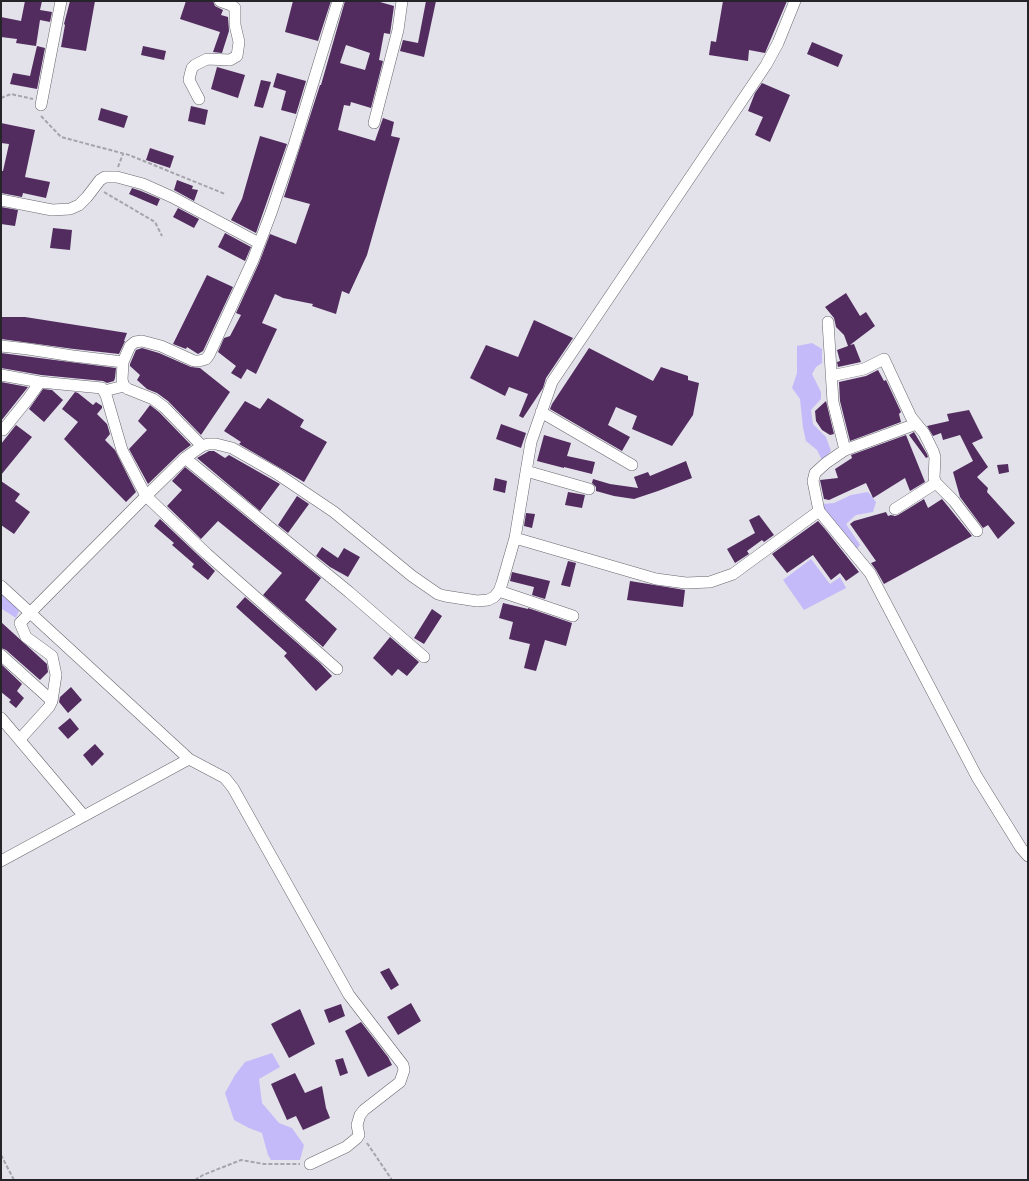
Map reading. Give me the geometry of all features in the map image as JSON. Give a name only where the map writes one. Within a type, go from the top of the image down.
[{"type":"street","points":[[41,110],[61,1]]},
{"type":"street","points":[[199,99],[189,80],[192,68],[207,59],[230,60],[237,56],[239,42],[235,25],[235,8],[220,1]]},
{"type":"street","points":[[202,446],[159,403],[144,394],[128,389],[124,386],[122,380],[123,362],[130,346],[135,342],[142,341],[161,346],[194,361],[199,361],[209,355],[259,243],[294,145],[338,1]]},
{"type":"street","points":[[374,123],[398,30],[402,1]]},
{"type":"street","points":[[20,740],[49,707],[52,701],[56,675],[52,656],[26,637],[20,623],[185,458],[202,446],[208,444],[216,444],[232,448],[276,473],[334,512],[417,580],[438,594],[476,601],[488,600],[494,597],[499,591],[515,538],[530,442],[552,382],[766,65],[778,43],[795,1]]},
{"type":"street","points":[[1,200],[42,209],[70,209],[79,205],[100,180],[111,176],[144,184],[172,197],[259,243]]},
{"type":"street","points":[[828,322],[832,402],[845,450]]},
{"type":"street","points":[[1,346],[123,362]]},
{"type":"street","points":[[831,376],[864,368],[884,359],[911,417],[924,433],[933,451],[934,478],[936,483],[954,501],[977,532]]},
{"type":"street","points":[[1,375],[40,382],[102,388],[122,450],[146,496],[207,554],[337,669]]},
{"type":"street","points":[[2,431],[40,382]]},
{"type":"street","points":[[104,391],[124,386]]},
{"type":"street","points":[[541,412],[632,465]]},
{"type":"street","points":[[916,424],[845,450],[819,468],[815,473],[813,482],[819,511],[870,573],[977,777],[1021,848],[1028,856]]},
{"type":"street","points":[[185,458],[349,592],[424,657]]},
{"type":"street","points":[[526,471],[589,489]]},
{"type":"street","points":[[895,509],[936,483]]},
{"type":"street","points":[[515,538],[656,580],[686,583],[710,582],[733,574],[819,511]]},
{"type":"street","points":[[1,586],[189,759],[224,778],[233,788],[349,995],[403,1065],[404,1070],[400,1082],[364,1110],[360,1115],[357,1125],[359,1135],[346,1147],[310,1164]]},
{"type":"street","points":[[499,591],[573,616]]},
{"type":"street","points":[[1,655],[52,701]]},
{"type":"street","points":[[1,718],[84,816]]},
{"type":"street","points":[[1,861],[189,759]]},
{"type":"path","points":[[1,98],[11,94],[35,99],[41,110],[61,137],[129,155],[225,194]]},
{"type":"path","points":[[95,186],[155,222],[162,236]]},
{"type":"path","points":[[359,1135],[366,1141],[392,1180]]},
{"type":"path","points":[[1,1155],[14,1180]]},
{"type":"path","points":[[196,1180],[203,1175],[241,1160],[264,1164],[310,1164]]},
{"type":"shaded area","points":[[812,343],[822,349],[822,363],[816,367],[812,374],[821,392],[821,399],[811,410],[813,424],[826,437],[831,451],[822,460],[817,450],[806,441],[800,399],[792,388],[797,373],[797,346]]},
{"type":"shaded area","points":[[868,492],[876,502],[873,512],[856,515],[846,524],[860,545],[855,551],[824,512],[823,504],[834,503],[851,495]]},
{"type":"shaded area","points":[[811,559],[830,584],[840,577],[846,588],[804,610],[783,580]]},
{"type":"shaded area","points":[[1,591],[20,608],[16,618],[2,609],[1,610]]},
{"type":"shaded area","points":[[272,1053],[280,1067],[259,1079],[262,1103],[279,1123],[292,1128],[304,1145],[300,1160],[271,1160],[268,1155],[262,1133],[234,1120],[225,1093],[235,1075],[245,1062]]},
{"type":"building","points":[[25,1],[42,1],[40,10],[52,12],[50,22],[40,20],[36,46],[16,43],[17,39],[1,37],[1,17],[21,21]]},
{"type":"building","points":[[70,1],[95,1],[86,51],[61,47],[64,24]]},
{"type":"building","points":[[186,1],[213,1],[215,6],[223,10],[221,15],[228,17],[229,31],[222,53],[213,52],[220,32],[180,19]]},
{"type":"building","points":[[293,1],[331,1],[318,41],[285,32]]},
{"type":"building","points":[[345,1],[381,1],[380,2],[394,6],[390,34],[384,33],[379,60],[383,61],[371,108],[351,102],[350,106],[344,105],[338,130],[375,141],[383,118],[394,122],[391,136],[400,138],[367,255],[349,294],[342,291],[336,314],[312,306],[313,304],[283,298],[275,294],[262,323],[277,329],[256,374],[247,369],[241,379],[231,373],[236,366],[218,352],[224,338],[230,336],[241,315],[236,313],[259,263],[270,234],[296,244],[310,204],[284,197],[321,85]],"holes":[[[346,45],[370,53],[365,70],[340,63]]]},
{"type":"building","points":[[426,1],[436,1],[424,57],[400,51],[403,40],[418,43]]},
{"type":"building","points":[[723,1],[787,1],[765,53],[749,50],[748,61],[709,55],[711,41],[716,42]]},
{"type":"building","points":[[812,42],[843,55],[838,67],[807,54]]},
{"type":"building","points":[[37,46],[45,48],[37,89],[10,84],[13,73],[30,76]]},
{"type":"building","points":[[143,46],[166,51],[164,60],[141,55]]},
{"type":"building","points":[[217,67],[245,75],[238,98],[211,89]]},
{"type":"building","points":[[277,73],[306,81],[296,114],[281,110],[286,91],[273,87]]},
{"type":"building","points":[[261,80],[271,82],[263,108],[254,106]]},
{"type":"building","points":[[762,83],[790,95],[770,142],[755,135],[763,117],[748,111],[755,93]]},
{"type":"building","points":[[191,106],[208,110],[205,125],[188,121]]},
{"type":"building","points":[[101,108],[128,116],[124,128],[98,120]]},
{"type":"building","points":[[1,123],[35,130],[25,177],[50,182],[46,198],[23,193],[22,197],[1,193],[1,171],[3,171],[9,144],[1,143]]},
{"type":"building","points":[[260,136],[287,144],[256,233],[231,220],[242,199]]},
{"type":"building","points":[[150,148],[174,156],[170,168],[146,160]]},
{"type":"building","points":[[177,180],[193,186],[192,189],[198,190],[194,201],[174,190]]},
{"type":"building","points":[[132,188],[160,199],[157,206],[129,194]]},
{"type":"building","points":[[1,207],[18,210],[15,226],[1,224]]},
{"type":"building","points":[[178,208],[199,219],[194,228],[173,217]]},
{"type":"building","points":[[53,228],[72,230],[70,250],[50,248]]},
{"type":"building","points":[[225,233],[251,247],[245,261],[218,247]]},
{"type":"building","points":[[207,275],[233,287],[203,351],[198,354],[187,347],[186,349],[173,344]]},
{"type":"building","points":[[846,293],[860,316],[866,312],[875,326],[850,345],[854,344],[861,362],[838,367],[837,362],[840,361],[837,350],[848,346],[844,335],[836,327],[834,318],[825,307]]},
{"type":"building","points":[[1,317],[25,317],[127,333],[119,354],[74,349],[1,339]]},
{"type":"building","points":[[534,320],[573,338],[546,378],[543,388],[523,418],[519,416],[528,394],[509,387],[505,396],[470,378],[486,345],[518,357]]},
{"type":"building","points":[[142,348],[159,353],[191,367],[200,368],[230,392],[201,435],[168,401],[157,393],[147,389],[137,380],[140,375],[130,366],[130,364],[136,350]]},
{"type":"building","points":[[589,348],[653,381],[661,367],[688,376],[688,380],[699,383],[693,415],[672,446],[632,429],[637,416],[616,407],[608,425],[630,437],[622,451],[550,409]]},
{"type":"building","points":[[1,353],[116,368],[115,378],[114,381],[107,383],[103,381],[41,375],[1,368]]},
{"type":"building","points":[[878,370],[884,381],[886,380],[901,412],[899,414],[901,422],[850,441],[840,401],[839,382],[866,376]]},
{"type":"building","points":[[1,382],[28,387],[1,421]]},
{"type":"building","points":[[43,389],[52,390],[63,400],[44,422],[29,409]]},
{"type":"building","points":[[75,392],[93,405],[96,402],[102,406],[97,414],[107,424],[110,434],[105,440],[115,450],[136,492],[126,502],[64,439],[78,422],[62,409]]},
{"type":"building","points":[[268,398],[304,420],[300,427],[327,442],[304,482],[239,444],[241,442],[224,431],[245,401],[260,409]]},
{"type":"building","points":[[826,401],[834,434],[830,435],[822,430],[816,421],[815,411]]},
{"type":"building","points":[[150,405],[159,412],[191,445],[180,453],[148,484],[129,449],[147,430],[138,421]]},
{"type":"building","points":[[969,410],[983,438],[972,443],[988,467],[977,477],[988,488],[987,492],[1015,523],[998,539],[988,525],[983,528],[960,497],[953,472],[973,461],[960,435],[943,440],[941,433],[933,436],[927,426],[949,421],[947,414]]},
{"type":"building","points":[[501,424],[526,433],[521,448],[496,439]]},
{"type":"building","points":[[16,425],[32,437],[1,475],[1,444]]},
{"type":"building","points":[[914,432],[928,457],[926,458],[909,435]]},
{"type":"building","points":[[544,435],[571,443],[567,456],[595,462],[592,474],[537,461]]},
{"type":"building","points":[[906,435],[925,482],[910,491],[905,478],[873,498],[866,483],[829,500],[824,499],[820,480],[838,478],[835,469],[852,458],[851,455]]},
{"type":"building","points":[[209,451],[214,451],[225,458],[229,455],[280,484],[260,511],[197,458]]},
{"type":"building","points":[[686,461],[692,478],[634,499],[596,491],[596,487],[592,483],[593,479],[610,484],[638,488],[634,477],[648,472],[650,476]]},
{"type":"building","points":[[1008,464],[1009,472],[999,474],[997,465]]},
{"type":"building","points":[[185,467],[321,578],[305,600],[337,629],[323,647],[263,595],[282,573],[218,521],[201,539],[167,506],[182,490],[172,481]]},
{"type":"building","points":[[495,478],[507,481],[505,493],[493,490]]},
{"type":"building","points":[[1,481],[20,494],[15,501],[30,512],[14,534],[1,525]]},
{"type":"building","points":[[568,492],[585,495],[582,508],[565,505]]},
{"type":"building","points":[[297,496],[309,504],[288,533],[278,525]]},
{"type":"building","points":[[924,499],[928,508],[942,499],[972,536],[884,584],[871,563],[876,561],[850,524],[854,521],[886,512],[888,516],[898,515]]},
{"type":"building","points":[[526,513],[535,514],[532,528],[524,526]]},
{"type":"building","points":[[759,515],[774,535],[764,542],[762,540],[747,551],[749,554],[735,563],[727,549],[755,533],[749,520]]},
{"type":"building","points":[[160,519],[215,571],[208,580],[192,567],[194,564],[172,545],[174,543],[154,526]]},
{"type":"building","points":[[818,521],[859,572],[846,581],[840,573],[831,580],[813,555],[787,573],[772,554]]},
{"type":"building","points":[[322,547],[338,558],[344,548],[360,557],[348,577],[330,567],[316,556]]},
{"type":"building","points":[[568,561],[576,563],[570,587],[561,585]]},
{"type":"building","points":[[512,572],[550,581],[545,599],[532,595],[534,587],[510,581]]},
{"type":"building","points":[[630,581],[685,590],[683,607],[627,600]]},
{"type":"building","points":[[245,597],[320,663],[332,676],[316,691],[284,656],[287,653],[236,607]]},
{"type":"building","points":[[503,603],[528,608],[572,623],[566,646],[545,640],[536,671],[524,668],[530,644],[509,639],[513,622],[499,618]]},
{"type":"building","points":[[432,609],[442,616],[424,644],[414,638]]},
{"type":"building","points":[[1,622],[47,664],[48,672],[40,680],[6,650],[1,648]]},
{"type":"building","points":[[390,637],[419,662],[407,676],[398,669],[392,676],[373,658]]},
{"type":"building","points":[[1,664],[22,684],[17,691],[24,698],[16,708],[9,702],[11,700],[1,692]]},
{"type":"building","points":[[71,687],[82,700],[68,713],[59,702],[60,697]]},
{"type":"building","points":[[70,718],[79,729],[68,739],[58,728]]},
{"type":"building","points":[[95,744],[104,754],[92,766],[83,755]]},
{"type":"building","points":[[389,968],[399,985],[391,990],[380,972]]},
{"type":"building","points":[[411,1003],[421,1021],[398,1035],[387,1017]]},
{"type":"building","points":[[341,1004],[345,1016],[329,1023],[324,1010]]},
{"type":"building","points":[[300,1009],[315,1044],[289,1058],[271,1024]]},
{"type":"building","points":[[361,1022],[388,1057],[392,1065],[368,1077],[345,1031]]},
{"type":"building","points":[[343,1058],[348,1073],[340,1076],[335,1060]]},
{"type":"building","points":[[295,1073],[305,1093],[322,1086],[326,1108],[330,1118],[303,1130],[296,1116],[287,1120],[271,1084]]}]
